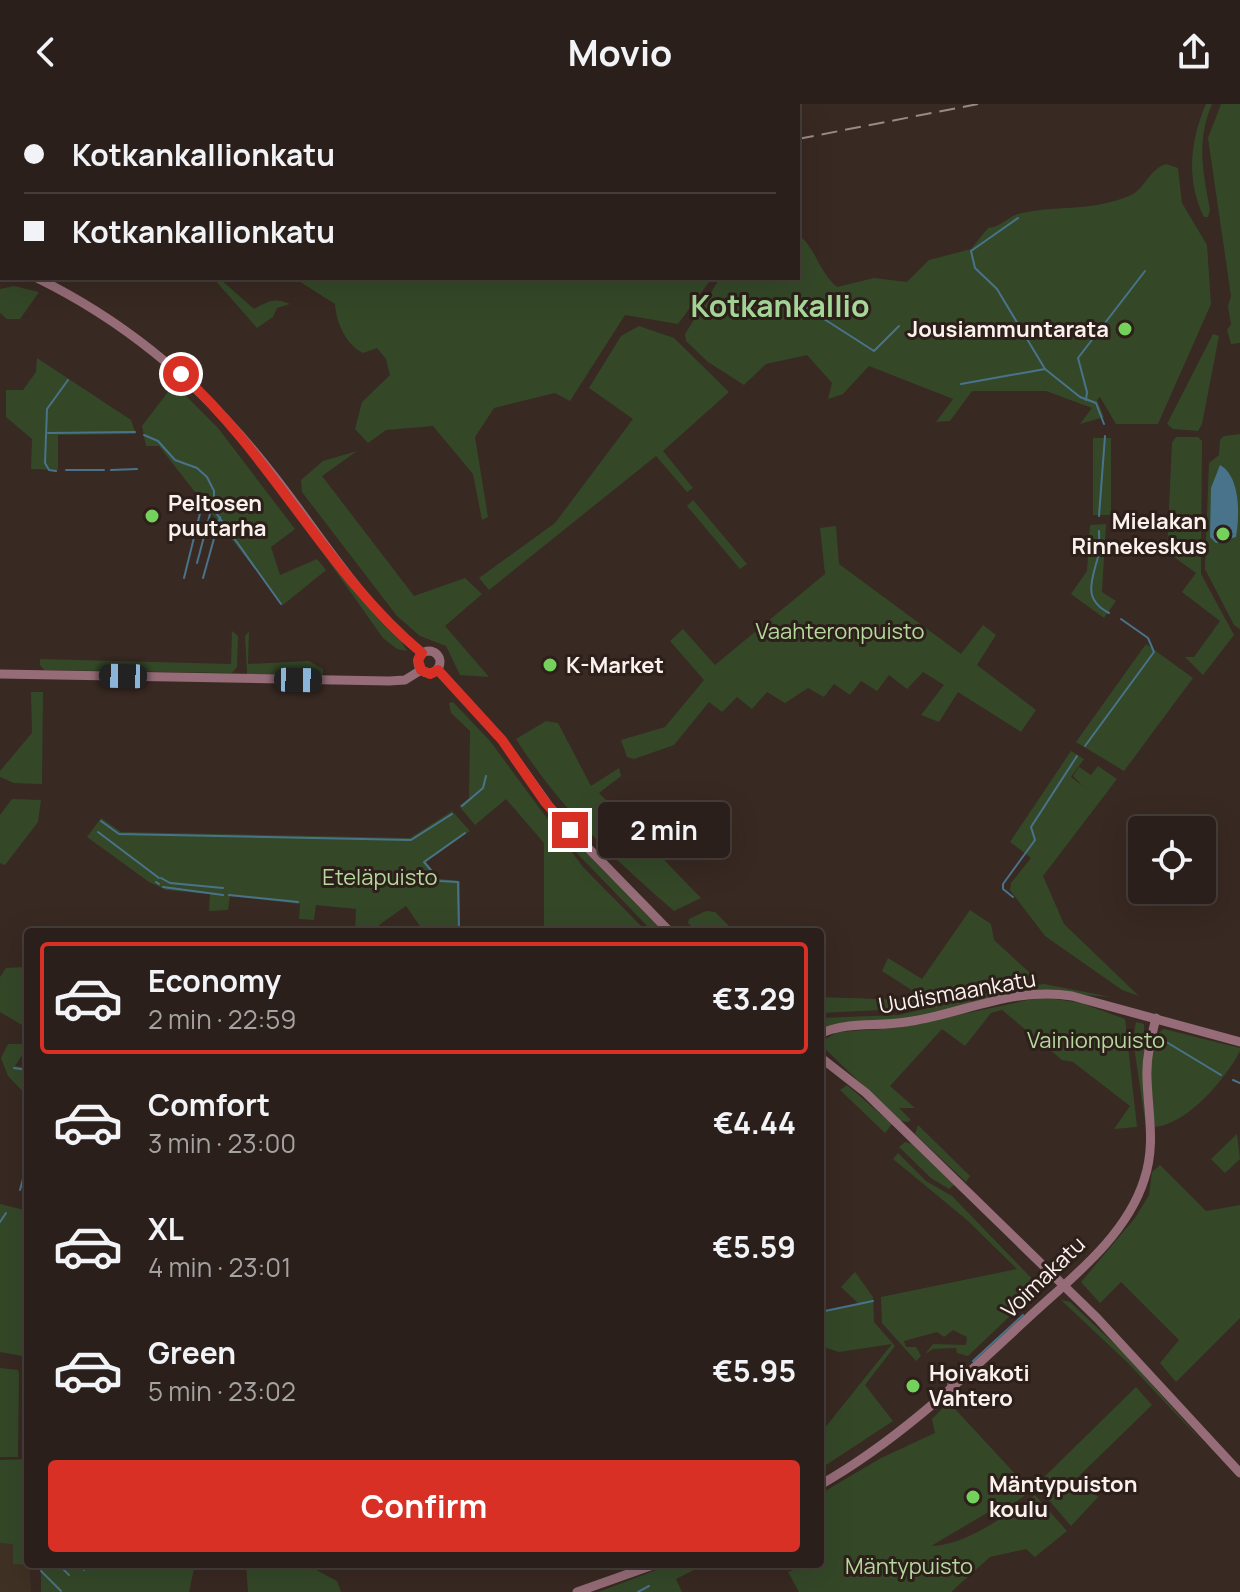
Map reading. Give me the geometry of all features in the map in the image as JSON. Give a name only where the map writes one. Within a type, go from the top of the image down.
[{"type":"street","points":[[40,280],[143,345],[206,397],[276,477],[354,584],[422,653]]},
{"type":"street","points":[[438,670],[430,674],[421,670],[418,660],[422,653],[430,651],[438,655],[438,670],[502,740],[554,813],[666,928]]},
{"type":"street","points":[[0,674],[389,681],[405,680],[421,670]]},
{"type":"street","name":"Uudismaankatu","points":[[824,1033],[841,1027],[911,1022],[1003,998],[1037,994],[1072,996],[1240,1042]]},
{"type":"street","name":"Voimakatu","points":[[824,1482],[906,1429],[1062,1285],[1126,1218],[1145,1180],[1152,1136],[1147,1062],[1156,1018]]},
{"type":"street","points":[[824,1060],[846,1075],[1062,1285],[1132,1355],[1240,1473]]},
{"type":"street","points":[[577,1592],[645,1568]]},
{"type":"shaded area","points":[[0,1542],[24,1542],[24,1568],[30,1568],[31,1592],[0,1592]]},
{"type":"green space","points":[[1206,104],[1212,104],[1202,144],[1210,210],[1208,217],[1204,217],[1194,189],[1192,160],[1196,132]]},
{"type":"green space","points":[[1221,104],[1240,104],[1240,343],[1231,344],[1227,330],[1231,324],[1228,306],[1231,296],[1208,138]]},
{"type":"green space","points":[[1166,164],[1178,168],[1182,203],[1207,245],[1211,304],[1158,424],[1116,424],[1100,397],[1097,400],[1104,417],[1080,424],[1092,408],[1046,391],[972,391],[950,421],[936,422],[953,399],[869,366],[843,394],[828,399],[832,383],[807,355],[766,364],[744,385],[708,362],[686,341],[685,334],[719,280],[800,280],[800,236],[837,287],[874,278],[907,282],[929,260],[971,249],[988,228],[1013,216],[1088,206],[1129,196]]},
{"type":"green space","points":[[215,280],[221,280],[254,309],[271,301],[290,304],[277,308],[273,317],[257,328]]},
{"type":"green space","points":[[297,280],[711,280],[678,324],[625,315],[570,401],[555,393],[494,408],[475,437],[488,517],[482,520],[473,474],[433,426],[386,430],[368,443],[355,429],[362,402],[390,375],[386,359],[377,348],[363,353],[352,344],[337,318],[335,304]]},
{"type":"green space","points":[[14,286],[39,292],[20,319],[7,319],[0,313],[0,289]]},
{"type":"green space","points":[[639,326],[674,338],[729,392],[663,451],[693,488],[687,492],[656,456],[489,590],[479,578],[555,523],[633,419],[589,388],[621,336]]},
{"type":"green space","points":[[1213,334],[1219,336],[1202,424],[1198,431],[1173,429],[1167,424]]},
{"type":"green space","points":[[37,358],[131,420],[136,434],[58,435],[58,470],[31,469],[32,439],[6,417],[6,390],[23,390],[36,372]]},
{"type":"green space","points":[[174,384],[218,428],[295,529],[271,547],[280,575],[317,559],[326,570],[283,605],[159,446],[146,446],[142,426]]},
{"type":"green space","name":"Mielakan Rinnekeskus","points":[[1240,434],[1240,629],[1234,625],[1205,569],[1209,463],[1219,455],[1220,440],[1224,436]]},
{"type":"green space","points":[[1176,437],[1198,437],[1202,441],[1201,574],[1234,635],[1203,675],[1185,657],[1194,657],[1220,621],[1182,592],[1196,573],[1167,552],[1172,443]]},
{"type":"green space","points":[[1093,438],[1111,438],[1111,515],[1093,515]]},
{"type":"green space","points":[[357,451],[322,476],[414,596],[465,578],[482,594],[445,626],[489,677],[460,675],[446,646],[420,636],[397,616],[302,492],[301,480],[323,461]]},
{"type":"green space","points":[[693,500],[747,564],[740,569],[687,506]]},
{"type":"green space","points":[[1106,524],[1102,592],[1116,601],[1104,618],[1071,594],[1087,571],[1090,525]]},
{"type":"green space","name":"Vaahteronpuisto","points":[[836,526],[839,564],[961,654],[983,625],[996,635],[977,665],[1036,710],[1021,732],[958,692],[939,722],[921,715],[944,685],[923,672],[907,689],[889,675],[877,691],[861,681],[850,695],[834,684],[824,697],[808,688],[785,703],[767,692],[752,709],[737,697],[722,712],[709,702],[674,745],[634,759],[627,757],[621,740],[665,727],[704,680],[670,641],[683,629],[715,665],[825,574],[820,528]]},
{"type":"green space","points":[[313,539],[407,651],[397,649],[383,638]]},
{"type":"green space","points":[[232,631],[238,636],[237,667],[232,673],[44,670],[40,665],[40,659],[231,664]]},
{"type":"green space","points":[[249,631],[248,664],[309,661],[323,669],[323,675],[247,674],[245,636]]},
{"type":"green space","points":[[1146,644],[1193,678],[1124,771],[1076,742]]},
{"type":"green space","points":[[31,692],[43,692],[42,784],[14,783],[0,777],[0,771],[32,733]]},
{"type":"green space","points":[[453,702],[490,741],[583,867],[643,928],[544,928],[544,843],[506,799],[475,825],[459,806],[469,798],[470,731],[451,713],[449,703]]},
{"type":"green space","points":[[546,721],[558,723],[591,786],[619,768],[621,776],[599,793],[701,898],[674,911],[609,852],[569,810],[516,739]]},
{"type":"green space","points":[[1071,751],[1084,759],[1071,777],[1083,786],[1073,776],[1079,767],[1091,775],[1098,766],[1117,779],[1043,876],[1064,924],[1139,996],[1122,990],[1045,936],[1010,890],[1011,883],[1031,858],[1010,842]]},
{"type":"green space","points":[[512,760],[554,819],[659,928],[649,928],[569,845]]},
{"type":"green space","points":[[12,799],[41,800],[38,822],[5,865],[0,863],[0,815]]},
{"type":"green space","name":"Eteläpuisto","points":[[452,811],[470,831],[426,862],[440,879],[460,881],[460,928],[421,928],[406,906],[379,925],[381,928],[355,928],[356,909],[316,905],[314,920],[299,919],[300,904],[230,896],[228,910],[209,911],[210,894],[166,890],[149,882],[87,837],[101,818],[121,832],[410,838]]},
{"type":"green space","points":[[970,910],[991,924],[994,940],[1030,973],[1026,979],[900,1009],[824,1013],[824,997],[906,1000],[913,991],[882,971],[888,958],[922,979]]},
{"type":"green space","points":[[706,911],[715,912],[731,928],[693,928],[688,923],[689,919]]},
{"type":"green space","points":[[24,967],[22,1025],[0,1012],[0,977],[6,968]]},
{"type":"green space","points":[[1044,984],[1111,997],[1029,990],[902,1019],[833,1024],[824,1027],[824,1018],[899,1015],[1005,989]]},
{"type":"green space","name":"Vainionpuisto","points":[[1042,997],[1081,1003],[1125,1019],[1137,1127],[1114,1129],[1130,1106],[1073,1062],[1062,1060],[1002,1010],[991,1013],[965,1046],[942,1029],[890,1086],[915,1108],[899,1108],[911,1120],[900,1121],[824,1048],[824,1040],[837,1032],[898,1028]]},
{"type":"green space","points":[[1136,1022],[1144,1024],[1146,1127],[1133,1040]]},
{"type":"green space","points":[[1164,1029],[1240,1048],[1240,1051],[1204,1099],[1180,1118],[1155,1127],[1151,1059],[1157,1035]]},
{"type":"green space","points":[[24,1041],[24,1052],[15,1066],[24,1067],[24,1093],[8,1076],[1,1058],[8,1044]]},
{"type":"green space","points":[[847,1085],[892,1124],[885,1133],[840,1090]]},
{"type":"green space","points":[[918,1125],[970,1176],[966,1182],[915,1134]]},
{"type":"green space","points":[[1237,1134],[1240,1159],[1225,1173],[1211,1159]]},
{"type":"green space","points":[[905,1142],[912,1144],[954,1185],[949,1189],[931,1178],[899,1147]]},
{"type":"green space","points":[[898,1153],[926,1181],[952,1196],[1037,1284],[1035,1292],[968,1356],[957,1353],[956,1348],[933,1349],[925,1354],[933,1344],[966,1345],[967,1337],[953,1330],[944,1337],[937,1332],[904,1341],[906,1347],[916,1347],[921,1356],[916,1361],[882,1323],[881,1297],[1017,1269],[967,1220],[893,1159]]},
{"type":"green space","points":[[1160,1165],[1206,1211],[1240,1205],[1240,1318],[1176,1382],[1160,1363],[1179,1340],[1121,1282],[1100,1303],[1081,1282],[1135,1218],[1149,1195],[1152,1172]]},
{"type":"green space","points":[[0,1204],[24,1210],[24,1356],[0,1352]]},
{"type":"green space","points":[[855,1272],[873,1297],[874,1322],[895,1346],[865,1385],[893,1421],[824,1466],[824,1429],[892,1344],[839,1352],[824,1347],[824,1311],[859,1304],[841,1287]]},
{"type":"green space","points":[[1061,1300],[1070,1302],[1123,1352],[1209,1449],[1128,1363]]},
{"type":"green space","points":[[0,1368],[18,1370],[19,1374],[18,1457],[0,1457]]},
{"type":"green space","points":[[1136,1387],[1152,1405],[1079,1476],[1098,1497],[1071,1526],[1036,1485]]},
{"type":"green space","name":"Mäntypuisto","points":[[946,1405],[956,1410],[1031,1491],[999,1514],[997,1507],[931,1546],[972,1535],[1035,1495],[1067,1531],[1035,1557],[1026,1549],[990,1557],[951,1592],[799,1592],[788,1572],[799,1568],[824,1568],[824,1492],[881,1458],[935,1433],[932,1419]]},
{"type":"green space","points":[[24,1459],[24,1565],[13,1564],[13,1544],[0,1543],[0,1460]]},
{"type":"green space","points":[[41,1568],[194,1568],[189,1592],[41,1592]]},
{"type":"green space","points":[[246,1568],[313,1568],[337,1581],[341,1592],[248,1592]]},
{"type":"green space","points":[[661,1568],[698,1568],[676,1579],[682,1592],[598,1592]]},
{"type":"water","points":[[1220,465],[1232,478],[1238,518],[1236,537],[1216,543],[1210,537],[1211,488]]},
{"type":"waterway","points":[[1018,218],[971,251],[975,268],[997,289],[1045,369]]},
{"type":"waterway","points":[[1086,400],[1087,392],[1078,358],[1145,271]]},
{"type":"waterway","points":[[799,303],[874,351],[899,326]]},
{"type":"waterway","points":[[961,384],[1045,369],[1080,397],[1096,403],[1104,424]]},
{"type":"waterway","points":[[56,471],[49,470],[45,463],[47,409],[68,380]]},
{"type":"waterway","points":[[48,433],[135,432]]},
{"type":"waterway","points":[[144,435],[158,441],[175,460],[197,468],[207,477],[214,491],[214,510],[281,604]]},
{"type":"waterway","points":[[1099,516],[1105,436]]},
{"type":"waterway","points":[[111,470],[137,469]]},
{"type":"waterway","points":[[66,470],[104,470]]},
{"type":"waterway","points":[[184,578],[204,497]]},
{"type":"waterway","points":[[197,563],[210,514]]},
{"type":"waterway","points":[[203,578],[220,517]]},
{"type":"waterway","points":[[1099,531],[1099,554],[1091,588],[1095,602],[1109,613]]},
{"type":"waterway","points":[[1085,746],[1154,652],[1148,638],[1121,619]]},
{"type":"waterway","points":[[1013,897],[1003,889],[1003,884],[1035,840],[1031,827],[1077,756]]},
{"type":"waterway","points":[[462,806],[483,788],[486,776]]},
{"type":"waterway","points":[[101,821],[119,834],[411,840],[452,814]]},
{"type":"waterway","points":[[98,832],[159,878]]},
{"type":"waterway","points":[[459,928],[458,882],[440,881],[424,862],[465,833]]},
{"type":"waterway","points":[[161,878],[170,883],[223,888]]},
{"type":"waterway","points":[[163,887],[223,895]]},
{"type":"waterway","points":[[229,895],[298,902]]},
{"type":"waterway","points":[[1160,1034],[1163,1040],[1221,1075]]},
{"type":"waterway","points":[[14,1068],[24,1069]]},
{"type":"waterway","points":[[1233,1080],[1240,1083]]},
{"type":"waterway","points":[[20,1190],[24,1175]]},
{"type":"waterway","points":[[0,1222],[6,1213]]},
{"type":"waterway","points":[[824,1311],[873,1301]]},
{"type":"waterway","points":[[973,1361],[1023,1315]]},
{"type":"waterway","points":[[948,1384],[967,1367]]},
{"type":"waterway","points":[[62,1568],[69,1575]]},
{"type":"waterway","points":[[41,1571],[61,1591]]},
{"type":"waterway","points":[[638,1592],[649,1586]]},
{"type":"railway","points":[[800,139],[978,104]]},
{"type":"place","name":"Jousiammuntarata","points":[[1125,329]]},
{"type":"place","name":"Peltosen puutarha","points":[[152,516]]},
{"type":"place","name":"Mielakan Rinnekeskus","points":[[1223,534]]},
{"type":"place","name":"K-Market","points":[[550,665]]},
{"type":"place","name":"Hoivakoti Vahtero","points":[[913,1386]]},
{"type":"place","name":"Mäntypuiston koulu","points":[[973,1497]]},
{"type":"district","name":"Kotkankallio","points":[[780,305]]},
{"type":"route","points":[[181,374],[245,439],[354,584],[422,653],[418,660],[421,670],[430,674],[438,670],[476,709],[502,740],[545,802],[570,830]]}]
